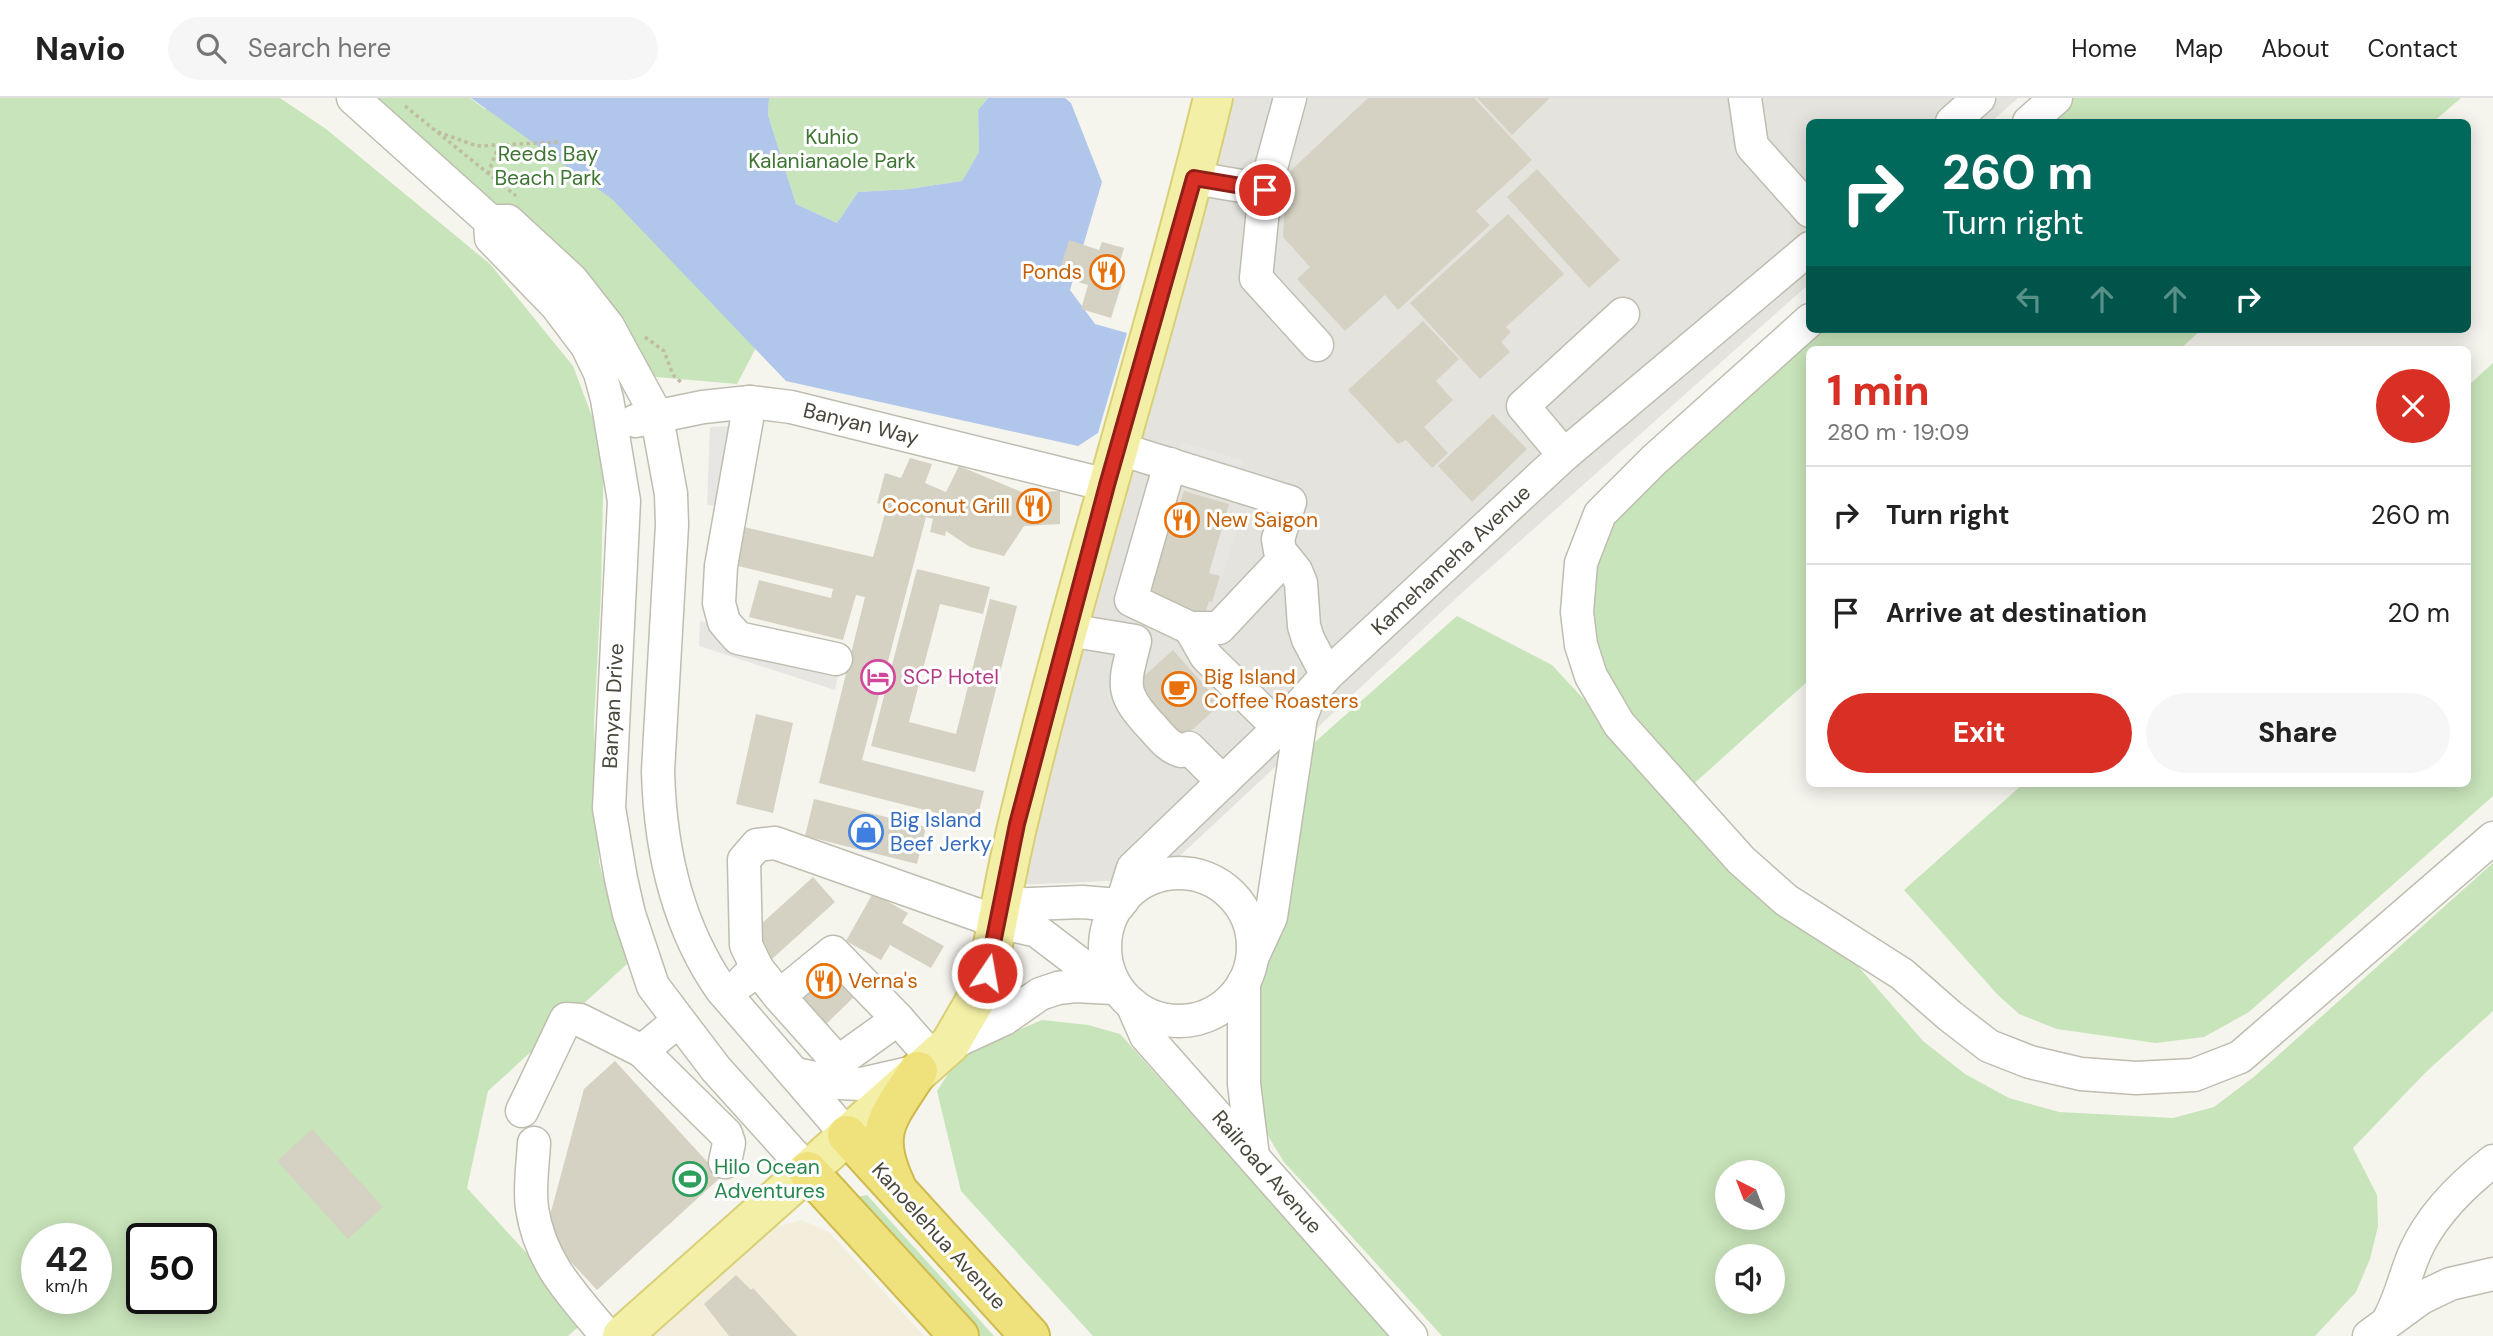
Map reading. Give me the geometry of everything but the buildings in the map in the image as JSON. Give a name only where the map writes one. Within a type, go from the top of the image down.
[{"type":"highway","points":[[899,1192],[887,1163],[882,1136],[891,1114],[934,1058]]},
{"type":"highway","name":"Kanoelehua Avenue","points":[[847,1135],[1030,1336]]},
{"type":"highway","points":[[808,1171],[959,1336]]},
{"type":"main road","points":[[622,1336],[934,1058],[983,984],[1017,824],[1117,448],[1194,178],[1213,98]]},
{"type":"street","name":"Banyan Drive","points":[[353,98],[490,221],[508,221],[572,280],[607,326],[651,405],[667,464],[672,525],[658,771],[662,838],[678,903],[704,964],[728,998],[847,1135]]},
{"type":"street","points":[[1290,98],[1265,190],[1256,278],[1317,345]]},
{"type":"street","points":[[1745,98],[1752,146],[1806,207]]},
{"type":"street","points":[[1955,119],[1979,98]]},
{"type":"street","points":[[2032,119],[2056,98]]},
{"type":"street","points":[[1194,178],[1265,190]]},
{"type":"street","name":"Banyan Drive","points":[[490,221],[491,238],[556,305],[587,346],[600,373],[613,426],[624,501],[609,808],[613,845],[629,914],[653,986],[716,1069],[808,1171]]},
{"type":"street","name":"Kamehameha Avenue","points":[[1121,902],[1133,868],[1279,728],[1319,683],[1564,455],[1806,251]]},
{"type":"street","points":[[1564,455],[1522,406],[1623,314]]},
{"type":"street","points":[[1806,324],[1654,460],[1600,514],[1581,563],[1577,612],[1581,645],[1591,676],[1619,724],[1741,860],[1786,900],[1902,974],[1989,1046],[2030,1062],[2081,1074],[2136,1078],[2194,1075],[2239,1057],[2493,838]]},
{"type":"street","points":[[750,402],[722,566],[719,603],[724,622],[738,638],[836,659]]},
{"type":"street","name":"Banyan Way","points":[[613,426],[703,407],[750,402],[791,407],[1107,485]]},
{"type":"street","points":[[792,1073],[840,1083],[860,1084],[934,1058],[1003,1019],[1040,994],[1075,986],[1117,993],[1157,1018],[1177,1021],[1196,1019],[1217,1011],[1235,997],[1271,918],[1301,717],[1319,683],[1304,626],[1301,583],[1296,570],[1280,551],[1278,539],[1290,502],[1117,448]]},
{"type":"street","points":[[1170,464],[1131,600],[1135,641],[1125,679],[1128,697],[1136,710],[1171,748],[1181,751],[1189,748],[1223,782]]},
{"type":"street","points":[[1131,600],[1190,628],[1219,628],[1284,558]]},
{"type":"street","points":[[1190,628],[1206,656],[1279,728]]},
{"type":"street","points":[[1068,630],[1135,641]]},
{"type":"street","name":"Railroad Avenue","points":[[898,1018],[838,1062],[779,996],[757,968],[746,945],[744,860],[757,845],[775,843],[1000,914],[1037,931],[1117,993],[1146,1036],[1411,1336]]},
{"type":"street","points":[[1117,993],[1107,961],[1105,942],[1110,922],[1121,902],[1133,890],[1149,880],[1171,873],[1194,874],[1215,881],[1233,895],[1246,913],[1253,934],[1246,1007],[1244,1084],[1254,1156]]},
{"type":"street","points":[[1000,914],[1082,902],[1121,902]]},
{"type":"street","points":[[779,996],[833,952],[934,1058]]},
{"type":"street","points":[[728,998],[757,968]]},
{"type":"street","points":[[522,1111],[566,1019],[580,1020],[642,1051],[726,1134],[729,1143],[725,1162]]},
{"type":"street","points":[[642,1051],[678,1021]]},
{"type":"street","points":[[534,1143],[532,1206],[541,1247],[559,1279],[607,1336]]},
{"type":"street","points":[[2379,1327],[2400,1299],[2415,1252],[2441,1210],[2463,1186],[2493,1161]]},
{"type":"street","points":[[2379,1327],[2421,1298],[2450,1284],[2493,1274]]},
{"type":"path","points":[[433,130],[477,146],[559,142]]},
{"type":"path","points":[[488,174],[498,146]]},
{"type":"shaded area","points":[[1222,98],[2018,98],[1994,119],[1806,119],[1806,287],[1465,590],[1155,879],[1016,885]]},
{"type":"shaded area","points":[[761,425],[743,508],[707,505],[710,427]]},
{"type":"shaded area","points":[[1181,442],[1243,460],[1238,477],[1177,458]]},
{"type":"shaded area","points":[[1225,519],[1239,523],[1223,577],[1209,573]]},
{"type":"shaded area","points":[[700,621],[841,659],[835,690],[699,646]]},
{"type":"shaded area","points":[[802,1220],[830,1233],[924,1336],[650,1336],[770,1228]]},
{"type":"green space","points":[[0,98],[280,98],[326,129],[490,264],[573,366],[604,448],[601,590],[594,724],[599,862],[627,964],[488,1091],[467,1188],[587,1319],[568,1336],[0,1336]]},
{"type":"green space","name":"Reeds Bay Beach Park","points":[[352,98],[470,98],[485,109],[523,98],[760,340],[737,384],[656,377],[624,353]]},
{"type":"green space","name":"Kuhio Kalanianaole Park","points":[[769,98],[988,98],[978,110],[979,152],[962,181],[909,189],[858,192],[837,223],[796,204],[768,115]]},
{"type":"green space","points":[[2071,98],[2461,98],[2436,119],[2047,119]]},
{"type":"green space","points":[[1812,333],[2198,333],[2183,346],[1806,346],[1806,683],[1688,789],[1614,701],[1589,633],[1595,552],[1623,505]]},
{"type":"green space","points":[[2493,363],[2493,796],[2249,1012],[2204,1037],[2156,1043],[2057,1029],[2019,1014],[1997,994],[1904,890],[2020,787],[2471,787],[2471,383]]},
{"type":"green space","points":[[1457,616],[1552,665],[1616,734],[1844,950],[1923,1041],[1965,1074],[2009,1098],[2059,1112],[2173,1118],[2214,1107],[2255,1076],[2493,863],[2493,1011],[2425,1073],[2353,1148],[2377,1195],[2378,1226],[2370,1259],[2356,1292],[2315,1336],[1442,1336],[1284,1162],[1265,1131],[1253,1095],[1252,1017],[1306,750]]},
{"type":"green space","points":[[1042,1020],[1088,1025],[1120,1034],[1391,1336],[1093,1336],[961,1191],[937,1091],[961,1054]]},
{"type":"green space","points":[[867,1195],[994,1336],[979,1336],[857,1197]]},
{"type":"water","points":[[471,98],[769,98],[768,115],[796,204],[837,223],[858,192],[909,189],[962,181],[979,152],[978,110],[988,98],[1065,98],[1071,103],[1102,182],[1070,290],[1095,324],[1127,333],[1098,433],[1078,446],[786,381],[612,199]]},
{"type":"place","name":"Ponds","points":[[1107,272]]},
{"type":"place","name":"Coconut Grill","points":[[1034,506]]},
{"type":"place","name":"New Saigon","points":[[1182,520]]},
{"type":"place","name":"SCP Hotel","points":[[878,677]]},
{"type":"place","name":"Big Island Coffee Roasters","points":[[1179,689]]},
{"type":"place","name":"Big Island Beef Jerky","points":[[866,832]]},
{"type":"place","name":"Verna's","points":[[824,981]]},
{"type":"place","name":"Hilo Ocean Adventures","points":[[690,1179]]},
{"type":"route","points":[[987,973],[1017,824],[1107,485],[1194,178],[1265,190]]}]
